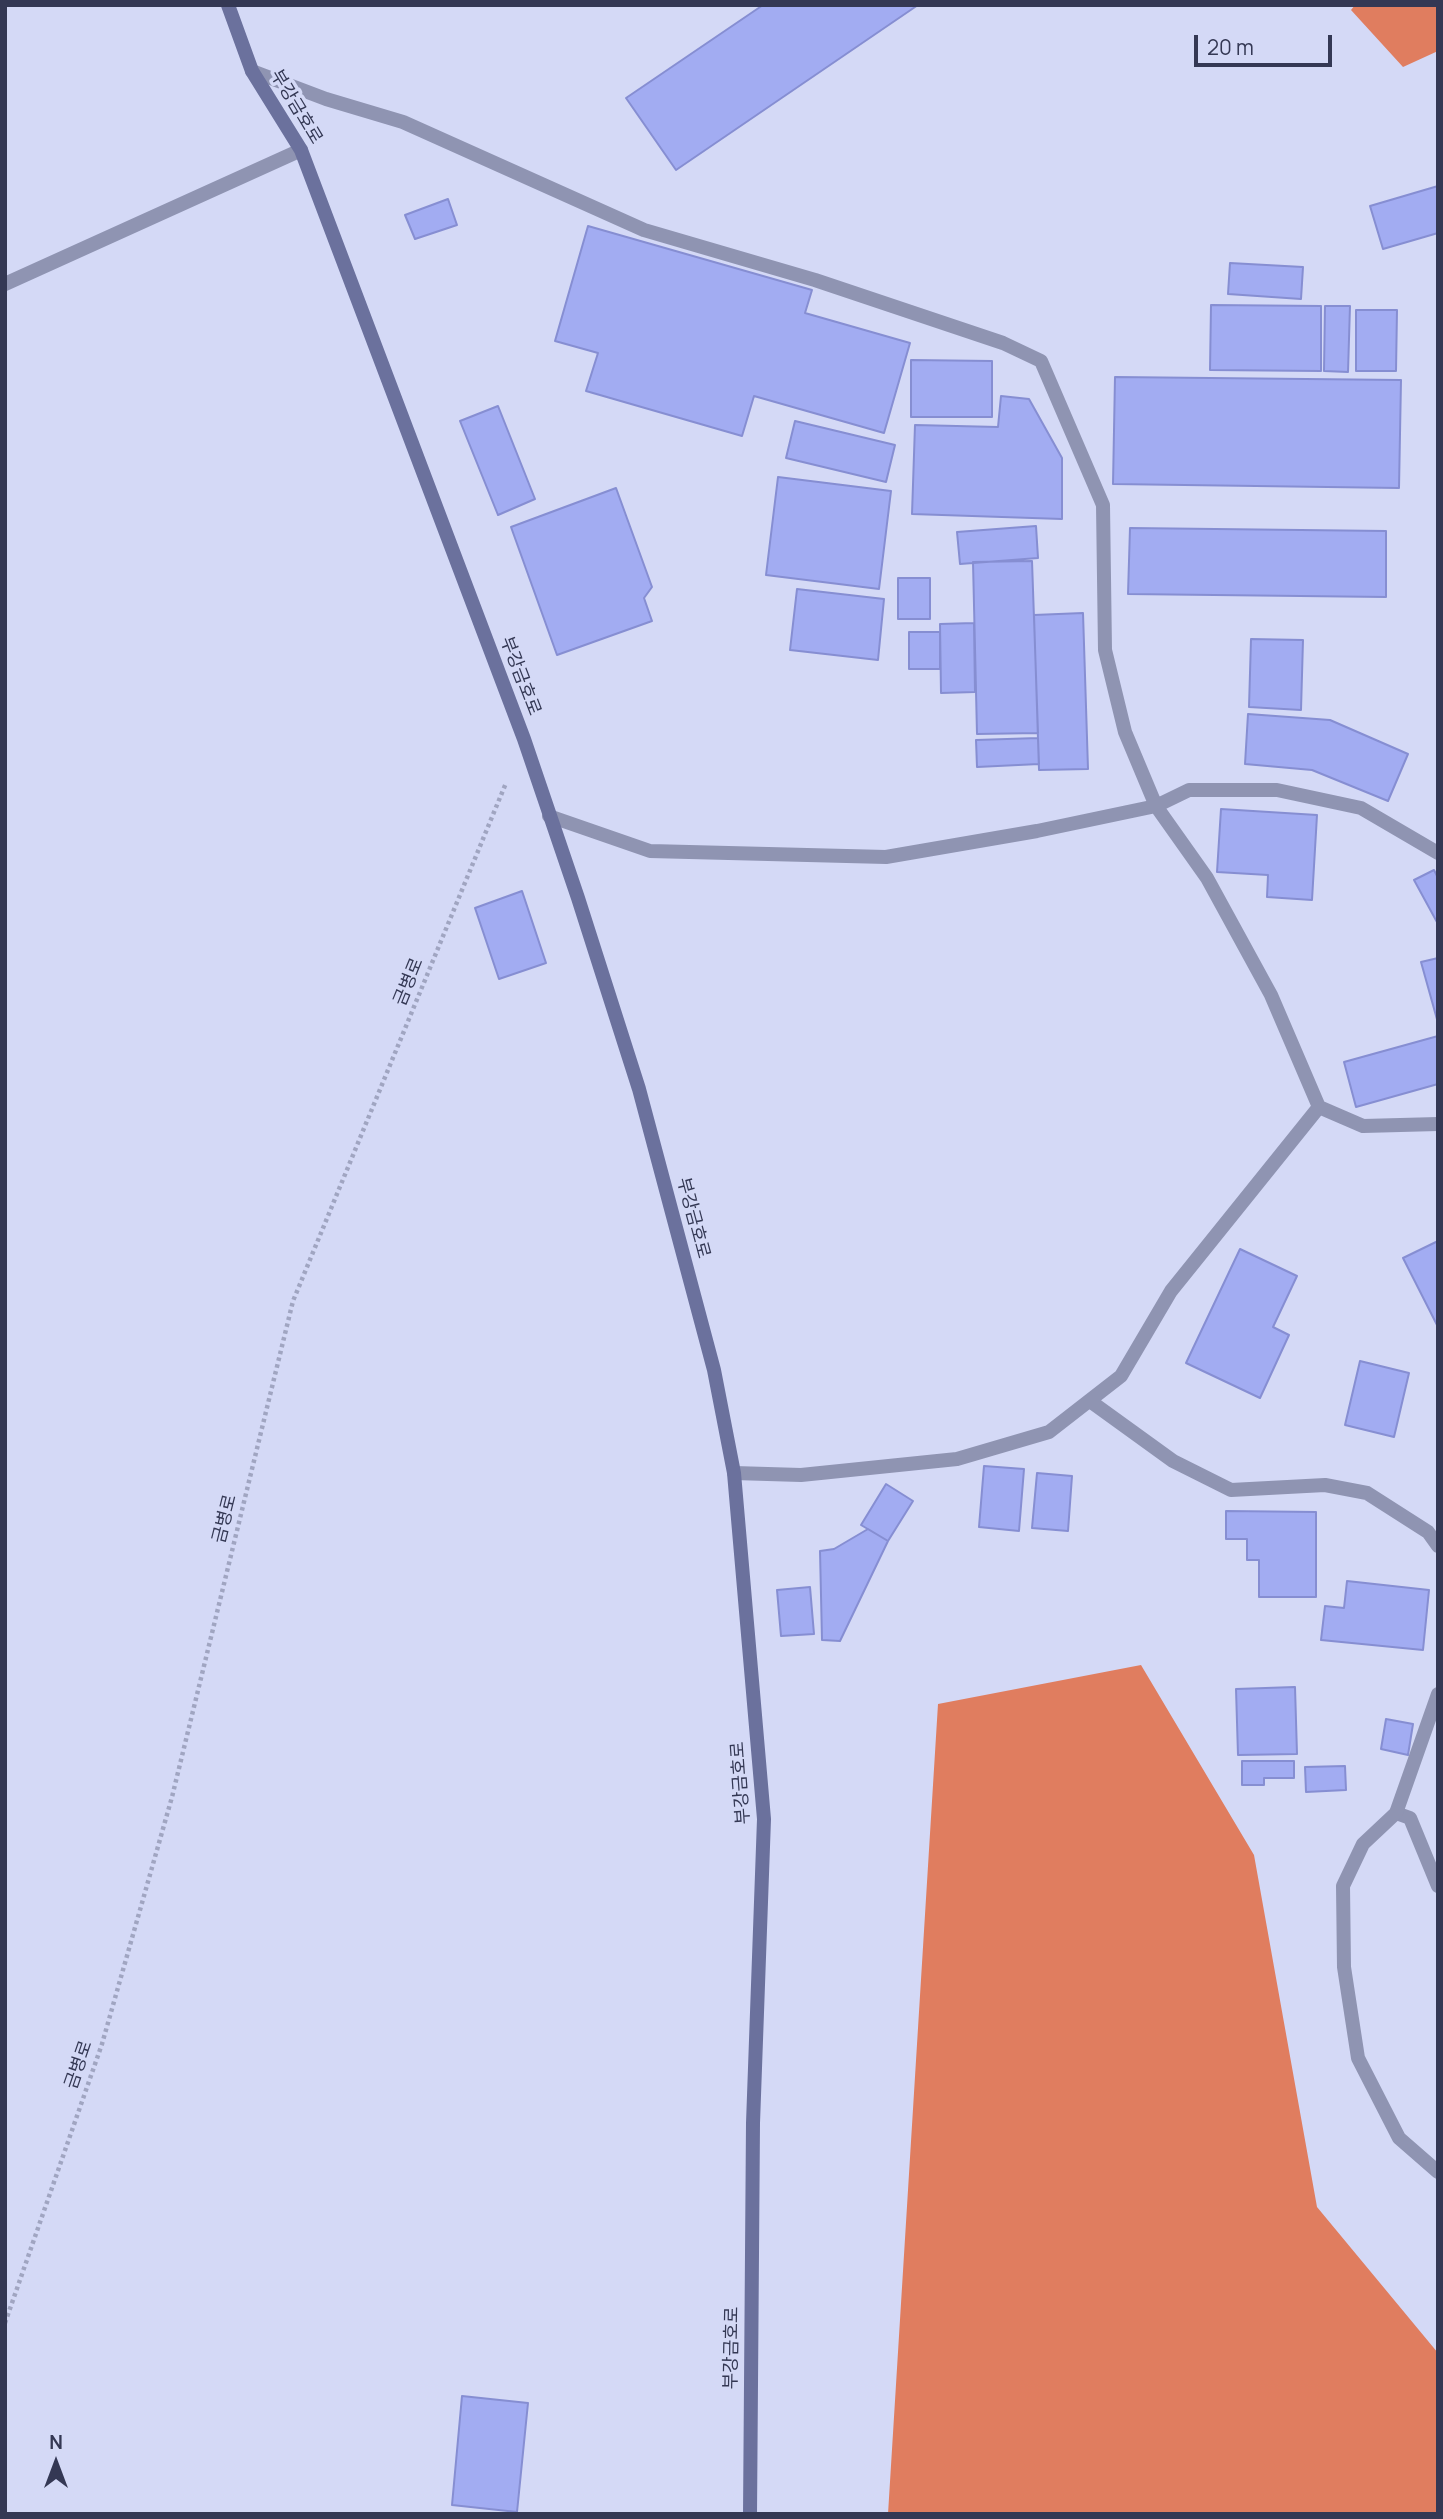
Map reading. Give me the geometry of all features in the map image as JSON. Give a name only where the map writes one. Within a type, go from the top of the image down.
[{"type":"street","name":"부강금호로","points":[[228,5],[252,71],[301,150],[524,739],[639,1089],[714,1370],[734,1473],[764,1819],[753,2123],[750,2514]]},
{"type":"street","points":[[252,71],[326,99],[403,121],[644,230],[815,280],[1003,343],[1041,361],[1103,505],[1105,650],[1125,732],[1156,806],[1207,878],[1271,995],[1319,1107],[1363,1126],[1438,1124]]},
{"type":"street","points":[[5,284],[301,150]]},
{"type":"street","points":[[549,816],[650,850],[886,858],[1156,806],[1189,790],[1277,790],[1361,808],[1438,853]]},
{"type":"street","points":[[734,1473],[801,1475],[957,1459],[1049,1432],[1121,1376],[1171,1291],[1319,1107]]},
{"type":"street","points":[[1090,1401],[1173,1461],[1231,1490],[1325,1485],[1367,1493],[1428,1532],[1438,1546]]},
{"type":"street","points":[[1438,1694],[1396,1813],[1363,1844],[1343,1886],[1344,1967],[1358,2058],[1399,2138],[1438,2172]]},
{"type":"street","points":[[1396,1813],[1410,1818],[1438,1886]]},
{"type":"path","name":"금병로","points":[[5,2323],[102,2043],[172,1797],[293,1301],[524,739]]},
{"type":"shaded area","points":[[1355,5],[1438,5],[1438,51],[1403,67],[1351,10]]},
{"type":"shaded area","points":[[1141,1665],[1254,1855],[1317,2207],[1438,2353],[1438,2514],[888,2514],[938,1704]]},
{"type":"building","points":[[763,5],[918,5],[676,170],[626,98]]},
{"type":"building","points":[[1438,186],[1438,233],[1383,249],[1370,206]]},
{"type":"building","points":[[448,199],[457,225],[415,239],[405,215]]},
{"type":"building","points":[[588,226],[812,290],[805,313],[910,343],[884,433],[754,396],[742,436],[586,391],[598,353],[555,341]]},
{"type":"building","points":[[1230,263],[1303,267],[1301,299],[1228,294]]},
{"type":"building","points":[[1211,305],[1321,306],[1321,371],[1210,370]]},
{"type":"building","points":[[1325,306],[1350,306],[1348,372],[1324,371]]},
{"type":"building","points":[[1356,310],[1397,310],[1396,371],[1356,371]]},
{"type":"building","points":[[911,360],[992,361],[992,417],[911,417]]},
{"type":"building","points":[[1115,377],[1401,380],[1399,488],[1113,484]]},
{"type":"building","points":[[1001,396],[1029,399],[1062,458],[1062,519],[912,514],[915,425],[998,427]]},
{"type":"building","points":[[498,406],[535,499],[498,515],[460,421]]},
{"type":"building","points":[[795,421],[895,445],[886,482],[786,458]]},
{"type":"building","points":[[778,477],[891,491],[879,589],[766,575]]},
{"type":"building","points":[[616,488],[652,587],[644,598],[652,621],[557,655],[511,527]]},
{"type":"building","points":[[1036,526],[1038,558],[960,564],[957,532]]},
{"type":"building","points":[[1130,528],[1386,531],[1386,597],[1128,594]]},
{"type":"building","points":[[1032,561],[1038,733],[977,734],[973,562]]},
{"type":"building","points":[[898,578],[930,578],[930,619],[898,619]]},
{"type":"building","points":[[797,589],[884,599],[878,660],[790,650]]},
{"type":"building","points":[[1083,613],[1088,769],[1039,770],[1034,615]]},
{"type":"building","points":[[974,623],[975,692],[941,693],[940,624]]},
{"type":"building","points":[[909,632],[940,632],[940,669],[909,669]]},
{"type":"building","points":[[1251,639],[1303,640],[1301,710],[1249,707]]},
{"type":"building","points":[[1248,714],[1330,720],[1408,754],[1388,801],[1312,770],[1245,764]]},
{"type":"building","points":[[1038,738],[1039,764],[977,767],[976,740]]},
{"type":"building","points":[[1221,809],[1317,815],[1312,900],[1267,897],[1268,875],[1217,872]]},
{"type":"building","points":[[1434,870],[1438,878],[1438,924],[1414,880]]},
{"type":"building","points":[[522,891],[546,963],[499,979],[475,908]]},
{"type":"building","points":[[1438,958],[1438,1023],[1421,962]]},
{"type":"building","points":[[1438,1036],[1438,1084],[1356,1107],[1344,1062]]},
{"type":"building","points":[[1438,1241],[1438,1327],[1403,1258]]},
{"type":"building","points":[[1240,1249],[1297,1276],[1273,1327],[1289,1335],[1260,1398],[1186,1363]]},
{"type":"building","points":[[1360,1361],[1409,1373],[1394,1437],[1345,1425]]},
{"type":"building","points":[[984,1466],[1024,1469],[1019,1531],[979,1527]]},
{"type":"building","points":[[1037,1473],[1072,1476],[1068,1531],[1032,1528]]},
{"type":"building","points":[[886,1484],[913,1501],[888,1541],[861,1525]]},
{"type":"building","points":[[1226,1511],[1316,1512],[1316,1597],[1259,1597],[1259,1560],[1247,1560],[1247,1539],[1226,1539]]},
{"type":"building","points":[[868,1529],[888,1541],[840,1641],[822,1640],[820,1551],[834,1549]]},
{"type":"building","points":[[1347,1581],[1429,1590],[1423,1650],[1321,1640],[1325,1606],[1344,1608]]},
{"type":"building","points":[[810,1587],[814,1634],[781,1636],[777,1590]]},
{"type":"building","points":[[1295,1687],[1297,1754],[1238,1755],[1236,1689]]},
{"type":"building","points":[[1386,1719],[1413,1724],[1408,1755],[1381,1749]]},
{"type":"building","points":[[1242,1761],[1294,1761],[1294,1778],[1264,1778],[1264,1785],[1242,1785]]},
{"type":"building","points":[[1345,1766],[1346,1790],[1306,1792],[1305,1767]]},
{"type":"building","points":[[462,2396],[528,2403],[517,2512],[452,2505]]}]
